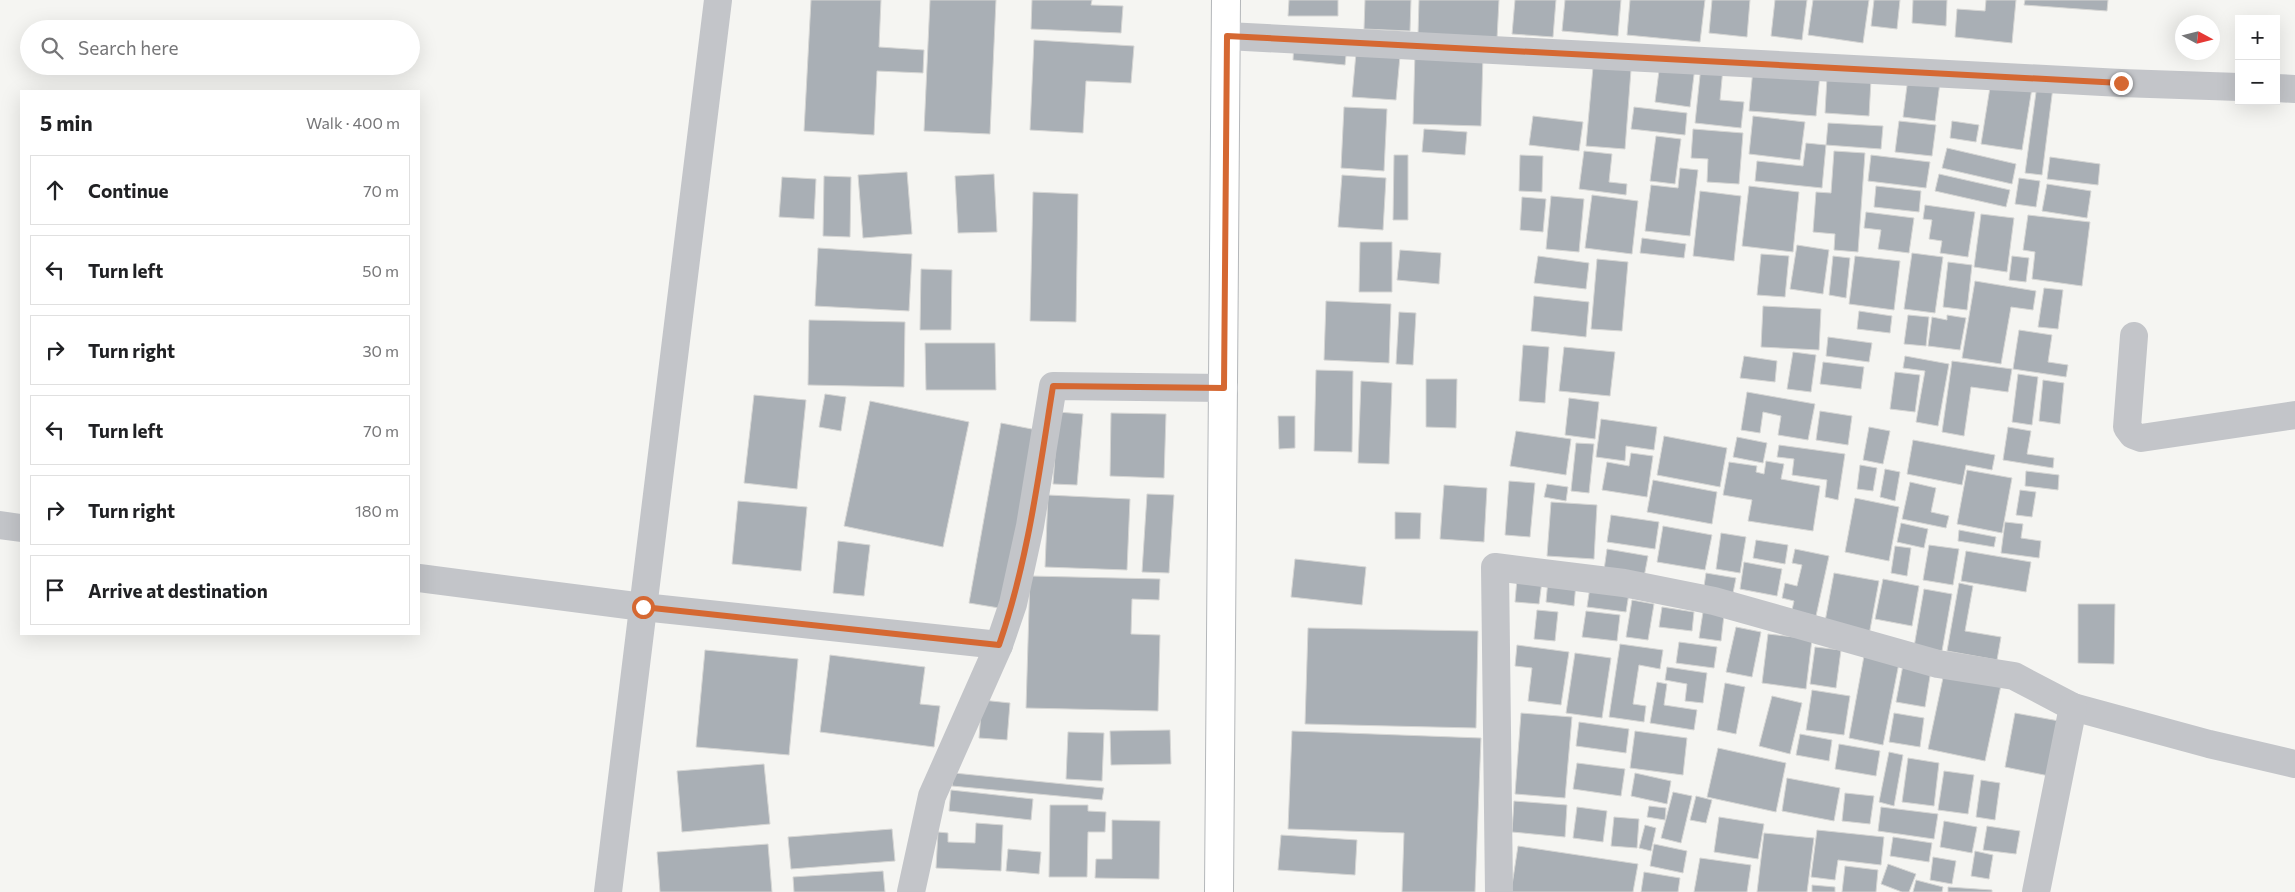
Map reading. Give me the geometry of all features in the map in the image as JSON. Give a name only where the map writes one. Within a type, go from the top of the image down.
[{"type":"main road","points":[[1219,892],[1226,0]]},
{"type":"street","points":[[608,892],[718,0]]},
{"type":"street","points":[[1227,36],[2235,87]]},
{"type":"street","points":[[2280,88],[2295,89]]},
{"type":"street","points":[[2134,336],[2127,426],[2132,435],[2141,438],[2295,415]]},
{"type":"street","points":[[911,892],[932,796],[999,645],[1013,604],[1030,526],[1053,386],[1224,388]]},
{"type":"street","points":[[0,525],[20,528]]},
{"type":"street","points":[[1499,892],[1495,567],[1624,583],[1714,601],[1938,664],[2014,676],[2073,707],[2209,744],[2295,764]]},
{"type":"street","points":[[420,578],[643,607],[999,645]]},
{"type":"street","points":[[2036,892],[2073,707]]},
{"type":"building","points":[[811,0],[881,0],[879,47],[924,50],[923,73],[877,71],[874,135],[804,131]]},
{"type":"building","points":[[930,0],[996,0],[990,134],[924,131]]},
{"type":"building","points":[[1032,0],[1092,0],[1091,5],[1123,6],[1121,33],[1031,29]]},
{"type":"building","points":[[1289,0],[1338,0],[1338,16],[1288,16]]},
{"type":"building","points":[[1365,0],[1411,0],[1410,31],[1364,29]]},
{"type":"building","points":[[1419,0],[1499,0],[1497,39],[1418,34]]},
{"type":"building","points":[[1515,0],[1556,0],[1553,37],[1512,34]]},
{"type":"building","points":[[1565,0],[1621,0],[1618,36],[1562,31]]},
{"type":"building","points":[[1630,0],[1705,0],[1700,42],[1627,35]]},
{"type":"building","points":[[1712,0],[1750,0],[1747,37],[1709,33]]},
{"type":"building","points":[[1775,0],[1807,0],[1802,40],[1771,36]]},
{"type":"building","points":[[1813,0],[1869,0],[1863,43],[1808,35]]},
{"type":"building","points":[[1874,0],[1900,0],[1897,29],[1871,26]]},
{"type":"building","points":[[1913,0],[1947,0],[1946,26],[1912,23]]},
{"type":"building","points":[[1986,0],[2016,0],[2012,43],[1955,37],[1957,9],[1985,11]]},
{"type":"building","points":[[2025,0],[2108,0],[2107,11],[2024,5]]},
{"type":"building","points":[[1034,40],[1134,46],[1131,83],[1086,81],[1083,133],[1030,130]]},
{"type":"building","points":[[1294,42],[1347,46],[1345,65],[1293,60]]},
{"type":"building","points":[[1415,52],[1483,55],[1481,126],[1413,124]]},
{"type":"building","points":[[1356,53],[1400,56],[1396,100],[1352,97]]},
{"type":"building","points":[[1660,63],[1695,67],[1690,107],[1655,102]]},
{"type":"building","points":[[1701,66],[1723,68],[1720,100],[1744,102],[1741,128],[1695,123]]},
{"type":"building","points":[[1593,67],[1631,70],[1625,149],[1586,146]]},
{"type":"building","points":[[1753,69],[1820,74],[1816,116],[1749,111]]},
{"type":"building","points":[[1827,77],[1871,80],[1869,116],[1825,113]]},
{"type":"building","points":[[1908,78],[1940,82],[1935,121],[1903,117]]},
{"type":"building","points":[[1991,81],[2032,88],[2022,150],[1981,144]]},
{"type":"building","points":[[2037,85],[2053,87],[2042,175],[2025,173]]},
{"type":"building","points":[[1344,107],[1387,109],[1384,171],[1341,168]]},
{"type":"building","points":[[1634,107],[1687,113],[1685,135],[1631,129]]},
{"type":"building","points":[[1533,116],[1583,122],[1579,151],[1529,145]]},
{"type":"building","points":[[1753,116],[1805,122],[1800,160],[1749,154]]},
{"type":"building","points":[[1899,121],[1936,125],[1932,156],[1895,152]]},
{"type":"building","points":[[1952,121],[1979,125],[1976,142],[1950,138]]},
{"type":"building","points":[[1828,123],[1883,126],[1881,149],[1826,145]]},
{"type":"building","points":[[1424,129],[1467,132],[1465,155],[1422,152]]},
{"type":"building","points":[[1693,129],[1743,133],[1739,184],[1707,182],[1708,159],[1691,158]]},
{"type":"building","points":[[1656,136],[1681,139],[1675,184],[1650,181]]},
{"type":"building","points":[[1806,143],[1826,145],[1822,188],[1755,181],[1757,161],[1803,166]]},
{"type":"building","points":[[1947,148],[2016,164],[2012,184],[1942,168]]},
{"type":"building","points":[[1584,151],[1612,154],[1609,182],[1627,184],[1626,195],[1579,189]]},
{"type":"building","points":[[1834,151],[1865,153],[1858,252],[1834,250],[1835,234],[1813,232],[1816,192],[1831,193]]},
{"type":"building","points":[[1394,155],[1408,155],[1408,220],[1393,220]]},
{"type":"building","points":[[1520,155],[1543,156],[1542,192],[1519,191]]},
{"type":"building","points":[[1871,155],[1930,162],[1926,188],[1868,181]]},
{"type":"building","points":[[2050,157],[2100,164],[2098,185],[2047,179]]},
{"type":"building","points":[[1680,168],[1698,170],[1690,236],[1645,231],[1651,185],[1678,188]]},
{"type":"building","points":[[907,172],[912,234],[863,238],[858,175]]},
{"type":"building","points":[[994,174],[997,232],[958,233],[955,176]]},
{"type":"building","points":[[1939,174],[2010,190],[2006,207],[1935,191]]},
{"type":"building","points":[[1342,175],[1386,178],[1383,230],[1338,227]]},
{"type":"building","points":[[824,176],[851,177],[850,237],[823,236]]},
{"type":"building","points":[[782,177],[816,179],[814,219],[779,217]]},
{"type":"building","points":[[2019,178],[2040,181],[2036,207],[2015,204]]},
{"type":"building","points":[[2047,184],[2091,191],[2087,218],[2042,211]]},
{"type":"building","points":[[1749,186],[1799,192],[1793,252],[1742,246]]},
{"type":"building","points":[[1876,186],[1921,191],[1919,212],[1874,207]]},
{"type":"building","points":[[1700,191],[1741,196],[1734,261],[1693,256]]},
{"type":"building","points":[[1033,192],[1078,194],[1076,322],[1030,321]]},
{"type":"building","points":[[1592,195],[1638,201],[1632,254],[1585,248]]},
{"type":"building","points":[[1551,196],[1584,199],[1579,252],[1546,249]]},
{"type":"building","points":[[1522,197],[1546,199],[1543,232],[1520,230]]},
{"type":"building","points":[[1925,205],[1975,212],[1968,257],[1940,253],[1942,241],[1929,239],[1932,220],[1923,219]]},
{"type":"building","points":[[1866,212],[1914,218],[1909,253],[1878,249],[1881,230],[1864,228]]},
{"type":"building","points":[[1981,214],[2014,218],[2007,272],[1974,267]]},
{"type":"building","points":[[2028,215],[2090,222],[2082,286],[2032,279],[2035,252],[2023,250]]},
{"type":"building","points":[[1642,238],[1686,244],[1684,258],[1640,253]]},
{"type":"building","points":[[1360,242],[1392,242],[1392,292],[1359,292]]},
{"type":"building","points":[[1797,245],[1829,250],[1823,294],[1790,289]]},
{"type":"building","points":[[818,248],[912,254],[909,311],[815,306]]},
{"type":"building","points":[[1400,250],[1441,253],[1439,284],[1397,280]]},
{"type":"building","points":[[1912,253],[1943,257],[1935,313],[1904,309]]},
{"type":"building","points":[[1761,254],[1789,256],[1785,297],[1757,295]]},
{"type":"building","points":[[1538,256],[1589,263],[1586,289],[1534,283]]},
{"type":"building","points":[[1833,256],[1850,258],[1846,298],[1829,295]]},
{"type":"building","points":[[1855,256],[1900,261],[1894,310],[1849,304]]},
{"type":"building","points":[[2012,256],[2029,258],[2026,282],[2009,280]]},
{"type":"building","points":[[1597,259],[1628,262],[1622,331],[1591,329]]},
{"type":"building","points":[[1948,262],[1972,265],[1967,310],[1943,307]]},
{"type":"building","points":[[921,269],[952,270],[951,330],[920,330]]},
{"type":"building","points":[[1975,281],[2036,291],[2033,310],[2011,307],[2001,364],[1962,358]]},
{"type":"building","points":[[2044,288],[2063,290],[2058,329],[2038,327]]},
{"type":"building","points":[[1534,296],[1589,302],[1586,337],[1531,331]]},
{"type":"building","points":[[1326,301],[1391,304],[1389,363],[1324,360]]},
{"type":"building","points":[[1763,306],[1821,309],[1819,350],[1761,347]]},
{"type":"building","points":[[1859,311],[1892,316],[1890,333],[1857,329]]},
{"type":"building","points":[[1399,312],[1416,313],[1413,365],[1396,364]]},
{"type":"building","points":[[1908,315],[1929,317],[1926,346],[1904,344]]},
{"type":"building","points":[[1947,315],[1966,318],[1960,350],[1928,346],[1932,317],[1947,320]]},
{"type":"building","points":[[809,320],[905,322],[904,387],[808,385]]},
{"type":"building","points":[[2019,330],[2052,335],[2048,362],[2068,365],[2066,377],[2013,369]]},
{"type":"building","points":[[1828,337],[1872,343],[1869,362],[1826,356]]},
{"type":"building","points":[[925,343],[995,343],[996,390],[926,390]]},
{"type":"building","points":[[1523,345],[1549,347],[1545,403],[1519,401]]},
{"type":"building","points":[[1564,347],[1615,352],[1610,396],[1559,391]]},
{"type":"building","points":[[1793,352],[1816,355],[1811,392],[1787,389]]},
{"type":"building","points":[[1744,356],[1777,361],[1775,382],[1740,378]]},
{"type":"building","points":[[1905,356],[1949,364],[1938,426],[1916,422],[1925,371],[1903,368]]},
{"type":"building","points":[[1952,361],[2012,369],[2008,392],[1971,387],[1964,436],[1942,432]]},
{"type":"building","points":[[1823,362],[1864,367],[1861,389],[1820,384]]},
{"type":"building","points":[[1316,370],[1353,371],[1352,452],[1314,451]]},
{"type":"building","points":[[1895,372],[1920,375],[1915,412],[1890,409]]},
{"type":"building","points":[[2018,374],[2038,377],[2032,425],[2012,422]]},
{"type":"building","points":[[1426,379],[1457,379],[1456,428],[1426,427]]},
{"type":"building","points":[[2043,380],[2064,383],[2060,424],[2039,421]]},
{"type":"building","points":[[1361,381],[1392,383],[1389,464],[1358,463]]},
{"type":"building","points":[[1747,392],[1815,404],[1808,440],[1778,435],[1781,416],[1763,412],[1760,433],[1741,430]]},
{"type":"building","points":[[825,394],[846,397],[841,431],[819,427]]},
{"type":"building","points":[[754,395],[806,400],[797,489],[744,483]]},
{"type":"building","points":[[1569,398],[1599,402],[1595,439],[1565,435]]},
{"type":"building","points":[[870,401],[969,422],[943,547],[844,526]]},
{"type":"building","points":[[1820,411],[1852,416],[1848,445],[1816,440]]},
{"type":"building","points":[[1058,412],[1083,414],[1077,485],[1053,484]]},
{"type":"building","points":[[1111,413],[1166,414],[1164,478],[1110,476]]},
{"type":"building","points":[[1278,416],[1295,416],[1295,448],[1279,449]]},
{"type":"building","points":[[1601,419],[1657,427],[1654,450],[1626,446],[1625,461],[1596,457]]},
{"type":"building","points":[[1001,423],[1037,430],[1005,609],[969,603]]},
{"type":"building","points":[[1869,427],[1890,431],[1883,464],[1863,460]]},
{"type":"building","points":[[2008,427],[2031,431],[2027,454],[2054,458],[2053,468],[2003,460]]},
{"type":"building","points":[[1516,431],[1571,439],[1566,475],[1510,466]]},
{"type":"building","points":[[1664,436],[1727,448],[1720,487],[1657,475]]},
{"type":"building","points":[[1737,437],[1767,443],[1763,463],[1733,457]]},
{"type":"building","points":[[1913,440],[1995,455],[1992,470],[1966,465],[1962,485],[1907,474]]},
{"type":"building","points":[[1576,443],[1594,444],[1589,493],[1571,491]]},
{"type":"building","points":[[1779,445],[1845,454],[1838,500],[1825,497],[1827,480],[1792,475],[1794,459],[1777,457]]},
{"type":"building","points":[[1631,453],[1653,456],[1647,497],[1602,490],[1607,462],[1629,466]]},
{"type":"building","points":[[1766,461],[1784,464],[1781,479],[1820,486],[1813,531],[1748,521],[1752,500],[1723,495],[1729,462],[1757,466],[1756,472],[1764,474]]},
{"type":"building","points":[[1860,465],[1877,468],[1873,491],[1857,489]]},
{"type":"building","points":[[1885,469],[1900,472],[1895,501],[1880,497]]},
{"type":"building","points":[[1967,470],[2012,478],[2002,533],[1957,524]]},
{"type":"building","points":[[2026,471],[2059,475],[2058,490],[2025,486]]},
{"type":"building","points":[[1653,480],[1717,492],[1712,524],[1647,512]]},
{"type":"building","points":[[1509,481],[1535,483],[1530,537],[1505,535]]},
{"type":"building","points":[[1910,482],[1936,488],[1931,512],[1949,516],[1946,528],[1902,519]]},
{"type":"building","points":[[1547,484],[1568,487],[1566,501],[1544,497]]},
{"type":"building","points":[[1444,485],[1487,488],[1484,542],[1440,539]]},
{"type":"building","points":[[2020,490],[2036,492],[2032,517],[2016,515]]},
{"type":"building","points":[[1147,494],[1174,495],[1169,573],[1142,572]]},
{"type":"building","points":[[1048,495],[1130,499],[1127,570],[1045,567]]},
{"type":"building","points":[[1855,498],[1899,507],[1889,561],[1845,552]]},
{"type":"building","points":[[738,501],[807,507],[801,571],[732,564]]},
{"type":"building","points":[[1551,502],[1597,505],[1594,559],[1547,556]]},
{"type":"building","points":[[1395,512],[1421,513],[1420,539],[1395,539]]},
{"type":"building","points":[[1611,515],[1659,522],[1655,549],[1607,542]]},
{"type":"building","points":[[2005,522],[2023,524],[2021,538],[2041,541],[2039,558],[2001,553]]},
{"type":"building","points":[[1901,523],[1928,529],[1924,548],[1897,542]]},
{"type":"building","points":[[1663,526],[1712,535],[1705,570],[1657,562]]},
{"type":"building","points":[[1959,530],[1996,537],[1994,547],[1958,541]]},
{"type":"building","points":[[1721,533],[1746,537],[1740,573],[1716,569]]},
{"type":"building","points":[[1756,540],[1788,545],[1785,564],[1753,558]]},
{"type":"building","points":[[838,541],[870,545],[864,596],[833,593]]},
{"type":"building","points":[[1929,545],[1959,549],[1953,585],[1923,580]]},
{"type":"building","points":[[1895,546],[1911,548],[1907,576],[1891,573]]},
{"type":"building","points":[[1607,549],[1648,556],[1644,577],[1604,570]]},
{"type":"building","points":[[1795,549],[1829,556],[1816,616],[1792,610],[1794,601],[1782,598],[1785,583],[1797,586],[1802,565],[1792,563]]},
{"type":"building","points":[[1966,551],[2031,562],[2026,592],[1961,581]]},
{"type":"building","points":[[1295,559],[1366,567],[1362,605],[1291,597]]},
{"type":"building","points":[[1744,562],[1782,569],[1777,596],[1740,589]]},
{"type":"building","points":[[1706,573],[1736,578],[1732,598],[1703,593]]},
{"type":"building","points":[[1834,573],[1879,581],[1869,635],[1824,627]]},
{"type":"building","points":[[1030,576],[1160,579],[1159,600],[1132,599],[1131,634],[1160,635],[1158,711],[1026,708]]},
{"type":"building","points":[[1517,579],[1542,581],[1539,604],[1515,602]]},
{"type":"building","points":[[1883,579],[1919,586],[1912,626],[1875,619]]},
{"type":"building","points":[[1548,580],[1576,583],[1574,606],[1546,602]]},
{"type":"building","points":[[1959,583],[1973,586],[1965,631],[2001,637],[1997,660],[1947,651]]},
{"type":"building","points":[[1590,587],[1629,593],[1626,612],[1587,607]]},
{"type":"building","points":[[1924,589],[1952,594],[1942,651],[1914,647]]},
{"type":"building","points":[[1632,600],[1654,604],[1648,640],[1626,637]]},
{"type":"building","points":[[2078,604],[2115,604],[2114,664],[2078,663]]},
{"type":"building","points":[[1662,607],[1694,612],[1692,631],[1659,627]]},
{"type":"building","points":[[1537,610],[1558,612],[1555,641],[1534,639]]},
{"type":"building","points":[[1586,611],[1620,615],[1617,641],[1582,637]]},
{"type":"building","points":[[1703,612],[1724,615],[1721,641],[1699,638]]},
{"type":"building","points":[[1736,627],[1761,632],[1752,677],[1726,672]]},
{"type":"building","points":[[1308,628],[1478,631],[1476,728],[1305,724]]},
{"type":"building","points":[[1768,634],[1812,639],[1806,689],[1762,683]]},
{"type":"building","points":[[1679,642],[1717,647],[1714,668],[1676,663]]},
{"type":"building","points":[[1620,644],[1663,650],[1660,669],[1639,665],[1633,704],[1646,706],[1644,722],[1609,717]]},
{"type":"building","points":[[1517,645],[1569,652],[1561,705],[1528,701],[1532,668],[1515,666]]},
{"type":"building","points":[[1815,647],[1841,650],[1836,688],[1810,684]]},
{"type":"building","points":[[705,650],[798,659],[789,755],[696,747]]},
{"type":"building","points":[[1575,653],[1611,658],[1602,718],[1566,713]]},
{"type":"building","points":[[830,655],[925,667],[920,704],[940,706],[934,747],[820,732]]},
{"type":"building","points":[[1864,656],[1899,663],[1883,745],[1849,738]]},
{"type":"building","points":[[1903,665],[1931,670],[1925,707],[1896,702]]},
{"type":"building","points":[[1667,667],[1707,673],[1703,703],[1685,701],[1687,684],[1665,680]]},
{"type":"building","points":[[1944,673],[2001,685],[1985,761],[1928,749]]},
{"type":"building","points":[[1657,682],[1667,684],[1664,705],[1697,710],[1694,730],[1650,723]]},
{"type":"building","points":[[1725,683],[1745,687],[1736,734],[1717,730]]},
{"type":"building","points":[[1812,690],[1850,696],[1844,735],[1806,730]]},
{"type":"building","points":[[1772,696],[1802,703],[1790,754],[1759,746]]},
{"type":"building","points":[[982,700],[1010,703],[1007,740],[979,738]]},
{"type":"building","points":[[1521,713],[1572,717],[1565,798],[1515,794]]},
{"type":"building","points":[[1894,713],[1924,718],[1920,747],[1889,742]]},
{"type":"building","points":[[2015,713],[2059,721],[2049,776],[2005,767]]},
{"type":"building","points":[[1579,722],[1629,729],[1626,753],[1576,746]]},
{"type":"building","points":[[1170,730],[1171,764],[1111,765],[1110,731]]},
{"type":"building","points":[[1292,731],[1481,738],[1475,892],[1402,892],[1404,833],[1288,829]]},
{"type":"building","points":[[1635,731],[1687,738],[1683,775],[1630,768]]},
{"type":"building","points":[[1068,732],[1104,733],[1102,781],[1066,779]]},
{"type":"building","points":[[1800,734],[1832,740],[1829,761],[1796,755]]},
{"type":"building","points":[[1839,744],[1880,751],[1876,776],[1835,769]]},
{"type":"building","points":[[1718,748],[1786,763],[1776,812],[1707,797]]},
{"type":"building","points":[[1889,752],[1903,755],[1894,806],[1879,802]]},
{"type":"building","points":[[1908,758],[1939,763],[1934,806],[1902,802]]},
{"type":"building","points":[[1577,763],[1625,769],[1621,796],[1573,789]]},
{"type":"building","points":[[764,764],[770,824],[682,832],[677,771]]},
{"type":"building","points":[[1944,771],[1974,775],[1968,814],[1938,810]]},
{"type":"building","points":[[954,773],[1104,788],[1102,800],[952,786]]},
{"type":"building","points":[[1635,773],[1671,781],[1667,804],[1631,796]]},
{"type":"building","points":[[1787,778],[1840,788],[1834,821],[1782,811]]},
{"type":"building","points":[[1981,780],[2000,783],[1995,820],[1976,817]]},
{"type":"building","points":[[951,790],[1033,799],[1031,820],[949,811]]},
{"type":"building","points":[[1673,792],[1692,796],[1681,843],[1661,838]]},
{"type":"building","points":[[1845,793],[1874,796],[1870,824],[1842,821]]},
{"type":"building","points":[[1696,796],[1712,800],[1706,823],[1690,820]]},
{"type":"building","points":[[1514,801],[1567,805],[1565,837],[1512,832]]},
{"type":"building","points":[[1050,805],[1088,805],[1088,811],[1106,812],[1105,832],[1088,832],[1087,877],[1049,877]]},
{"type":"building","points":[[1649,806],[1666,808],[1665,820],[1647,817]]},
{"type":"building","points":[[1577,807],[1607,811],[1603,842],[1573,838]]},
{"type":"building","points":[[1881,807],[1938,814],[1934,839],[1878,831]]},
{"type":"building","points":[[1614,817],[1639,819],[1637,848],[1611,846]]},
{"type":"building","points":[[1719,817],[1764,824],[1758,859],[1714,852]]},
{"type":"building","points":[[1112,820],[1160,821],[1159,879],[1095,878],[1096,859],[1112,859]]},
{"type":"building","points":[[1944,821],[1977,827],[1972,853],[1940,847]]},
{"type":"building","points":[[976,823],[1003,825],[1001,871],[936,868],[938,832],[948,833],[948,842],[975,843]]},
{"type":"building","points":[[1645,825],[1656,828],[1651,851],[1639,848]]},
{"type":"building","points":[[1987,826],[2020,831],[2016,854],[1983,850]]},
{"type":"building","points":[[892,829],[895,861],[791,869],[788,837]]},
{"type":"building","points":[[1817,830],[1884,837],[1881,865],[1838,860],[1835,880],[1811,877]]},
{"type":"building","points":[[1764,833],[1814,838],[1807,892],[1757,892]]},
{"type":"building","points":[[1281,835],[1357,840],[1355,875],[1278,870]]},
{"type":"building","points":[[1893,837],[1932,843],[1929,862],[1890,856]]},
{"type":"building","points":[[768,844],[772,892],[660,892],[657,852]]},
{"type":"building","points":[[1654,844],[1687,851],[1683,873],[1650,866]]},
{"type":"building","points":[[1518,846],[1638,864],[1633,892],[1511,892]]},
{"type":"building","points":[[1008,849],[1041,852],[1039,874],[1006,871]]},
{"type":"building","points":[[1975,851],[1993,855],[1989,879],[1971,876]]},
{"type":"building","points":[[1933,857],[1956,861],[1952,884],[1930,880]]},
{"type":"building","points":[[1700,858],[1751,865],[1747,892],[1694,892]]},
{"type":"building","points":[[1888,864],[1916,874],[1909,892],[1902,892],[1881,884]]},
{"type":"building","points":[[1845,866],[1878,870],[1876,892],[1842,892]]},
{"type":"building","points":[[883,871],[885,892],[794,892],[793,877]]},
{"type":"building","points":[[1644,872],[1680,878],[1678,892],[1641,892]]},
{"type":"building","points":[[1916,880],[1943,887],[1942,892],[1913,892]]},
{"type":"building","points":[[1812,885],[1835,887],[1835,892],[1812,892]]},
{"type":"building","points":[[1948,887],[1992,890],[1992,892],[1948,892]]},
{"type":"route","points":[[643,607],[999,645],[1013,604],[1030,526],[1053,386],[1224,388],[1227,36],[2121,83]]}]
